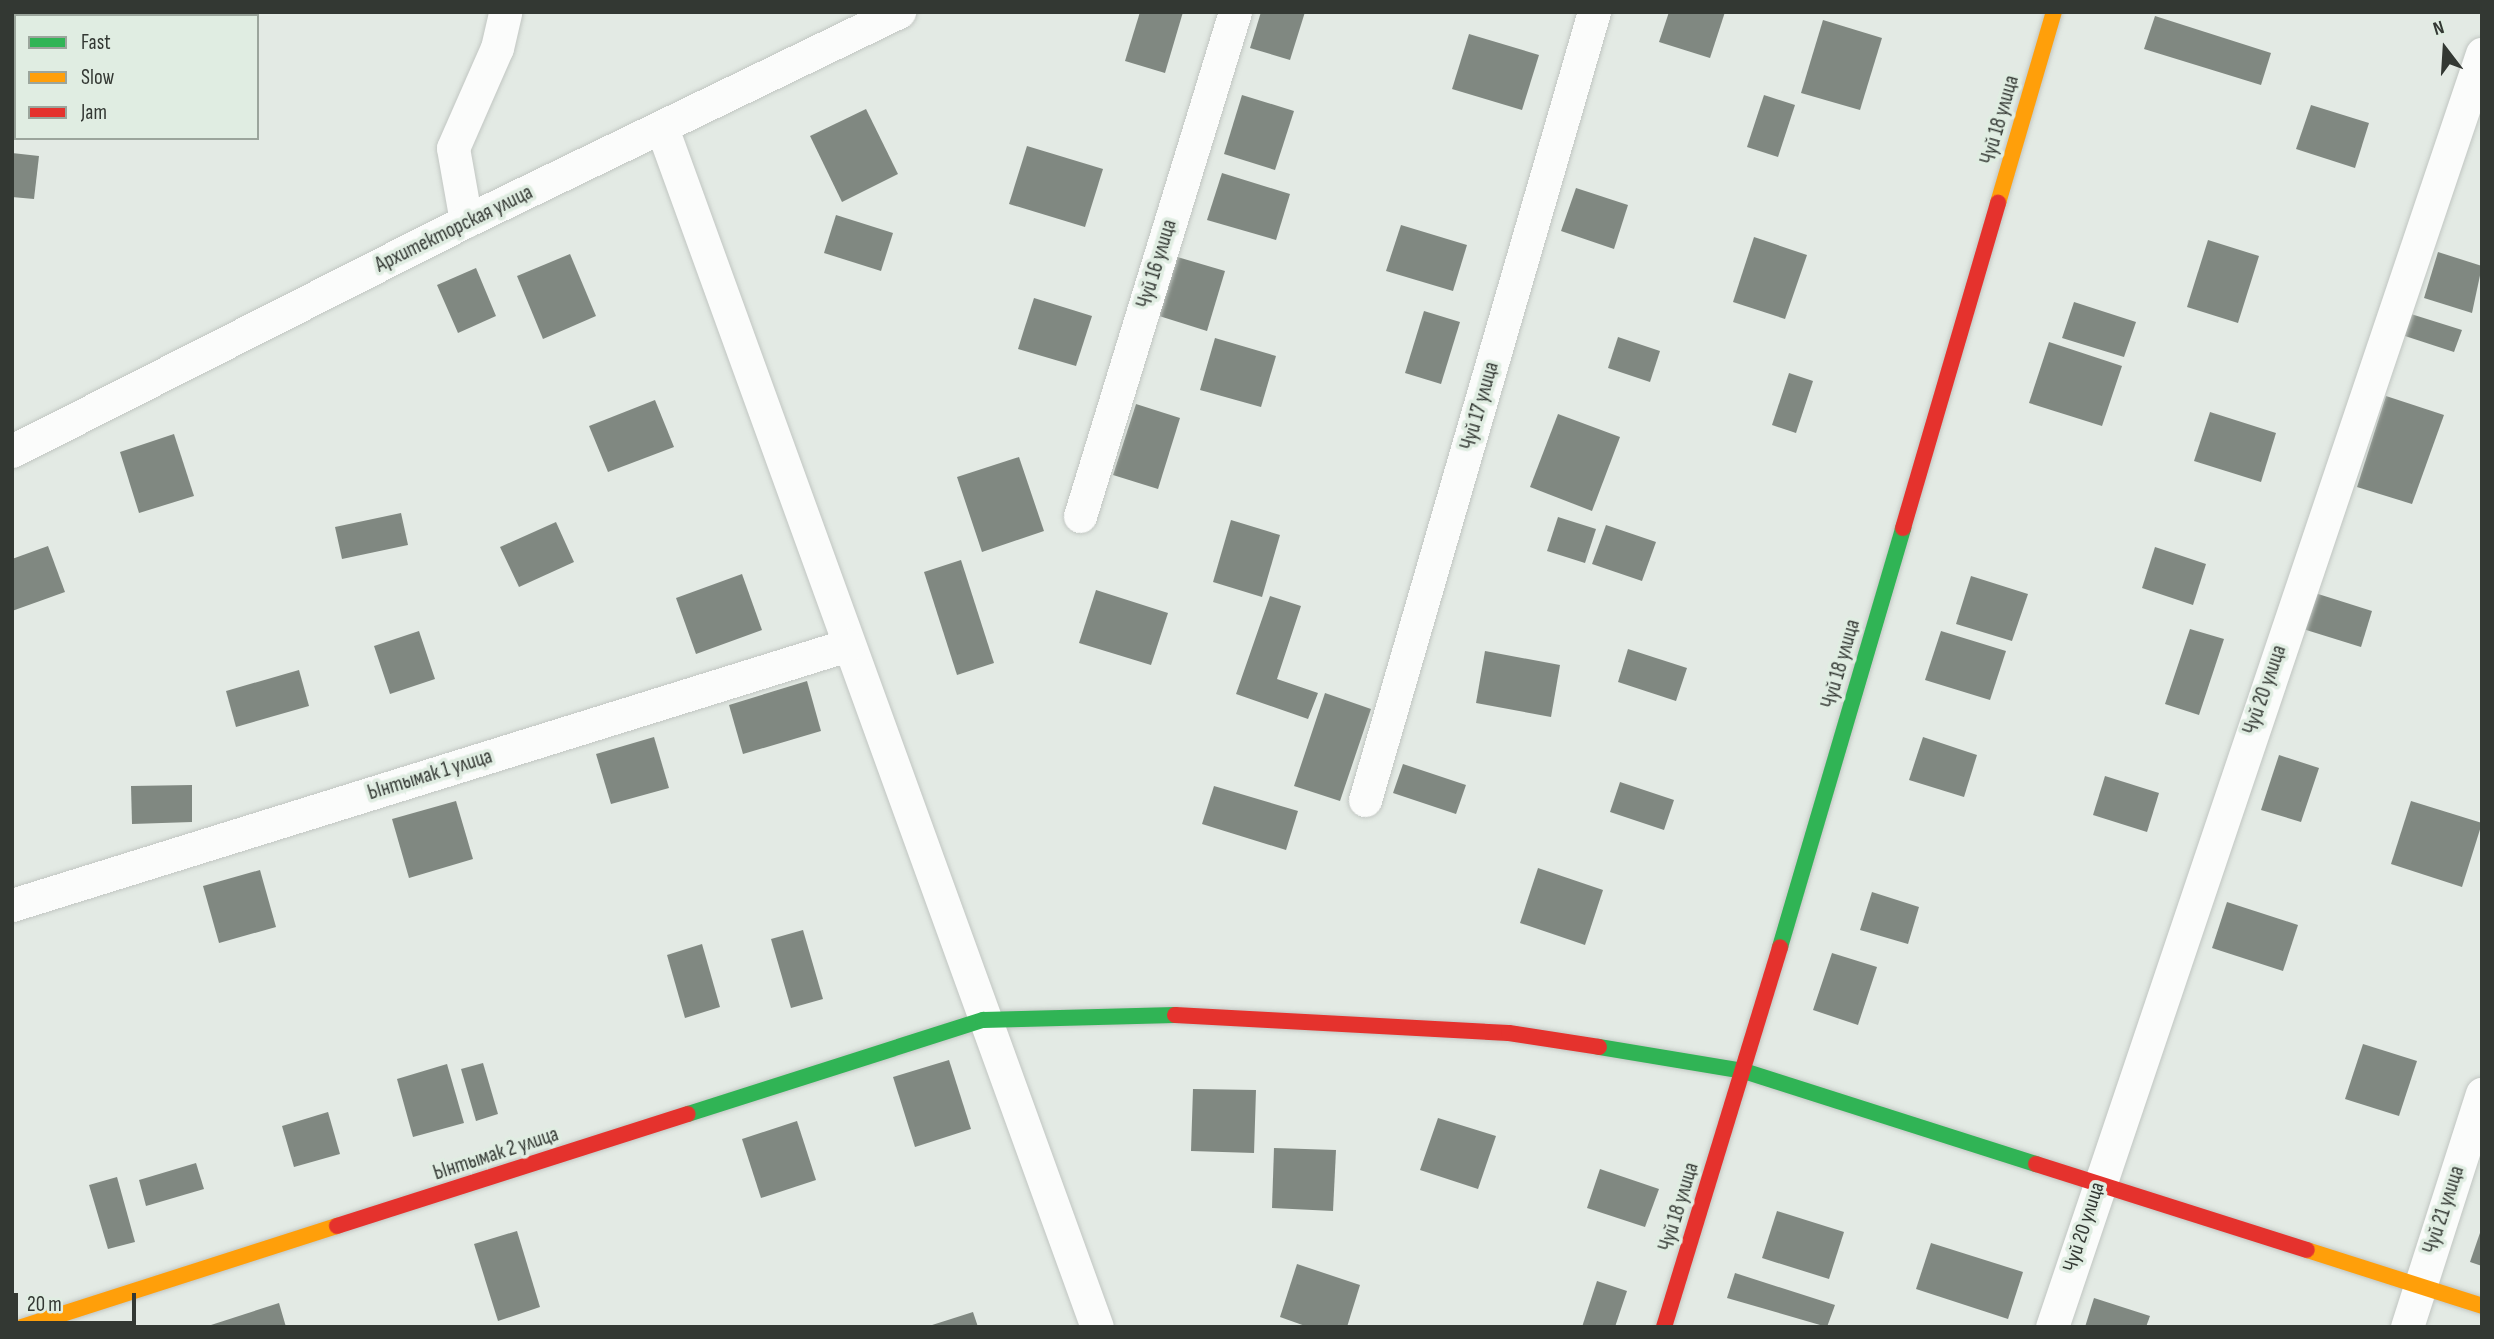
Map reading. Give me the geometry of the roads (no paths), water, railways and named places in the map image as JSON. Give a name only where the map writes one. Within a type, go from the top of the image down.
[{"type":"street","points":[[466,221],[453,148],[497,48],[505,12]]},
{"type":"street","name":"Архитекторская улица","points":[[12,451],[466,221],[663,128],[863,21],[899,12]]},
{"type":"street","name":"Чуй 16 улица","points":[[1080,516],[1235,12]]},
{"type":"street","name":"Чуй 17 улица","points":[[1365,800],[1594,12]]},
{"type":"street","name":"Чуй 18 улица","points":[[1664,1327],[1744,1071],[2054,12]]},
{"type":"street","name":"Чуй 20 улица","points":[[2052,1327],[2098,1182],[2482,54]]},
{"type":"street","points":[[663,128],[983,1020],[1097,1327]]},
{"type":"street","name":"Ынтымак 1 улица","points":[[12,905],[848,645]]},
{"type":"street","name":"Ынтымак 2 улица","points":[[22,1327],[983,1020],[1218,1014],[1509,1033],[1744,1071],[2482,1306]]},
{"type":"street","name":"Чуй 21 улица","points":[[2407,1327],[2482,1094]]}]
